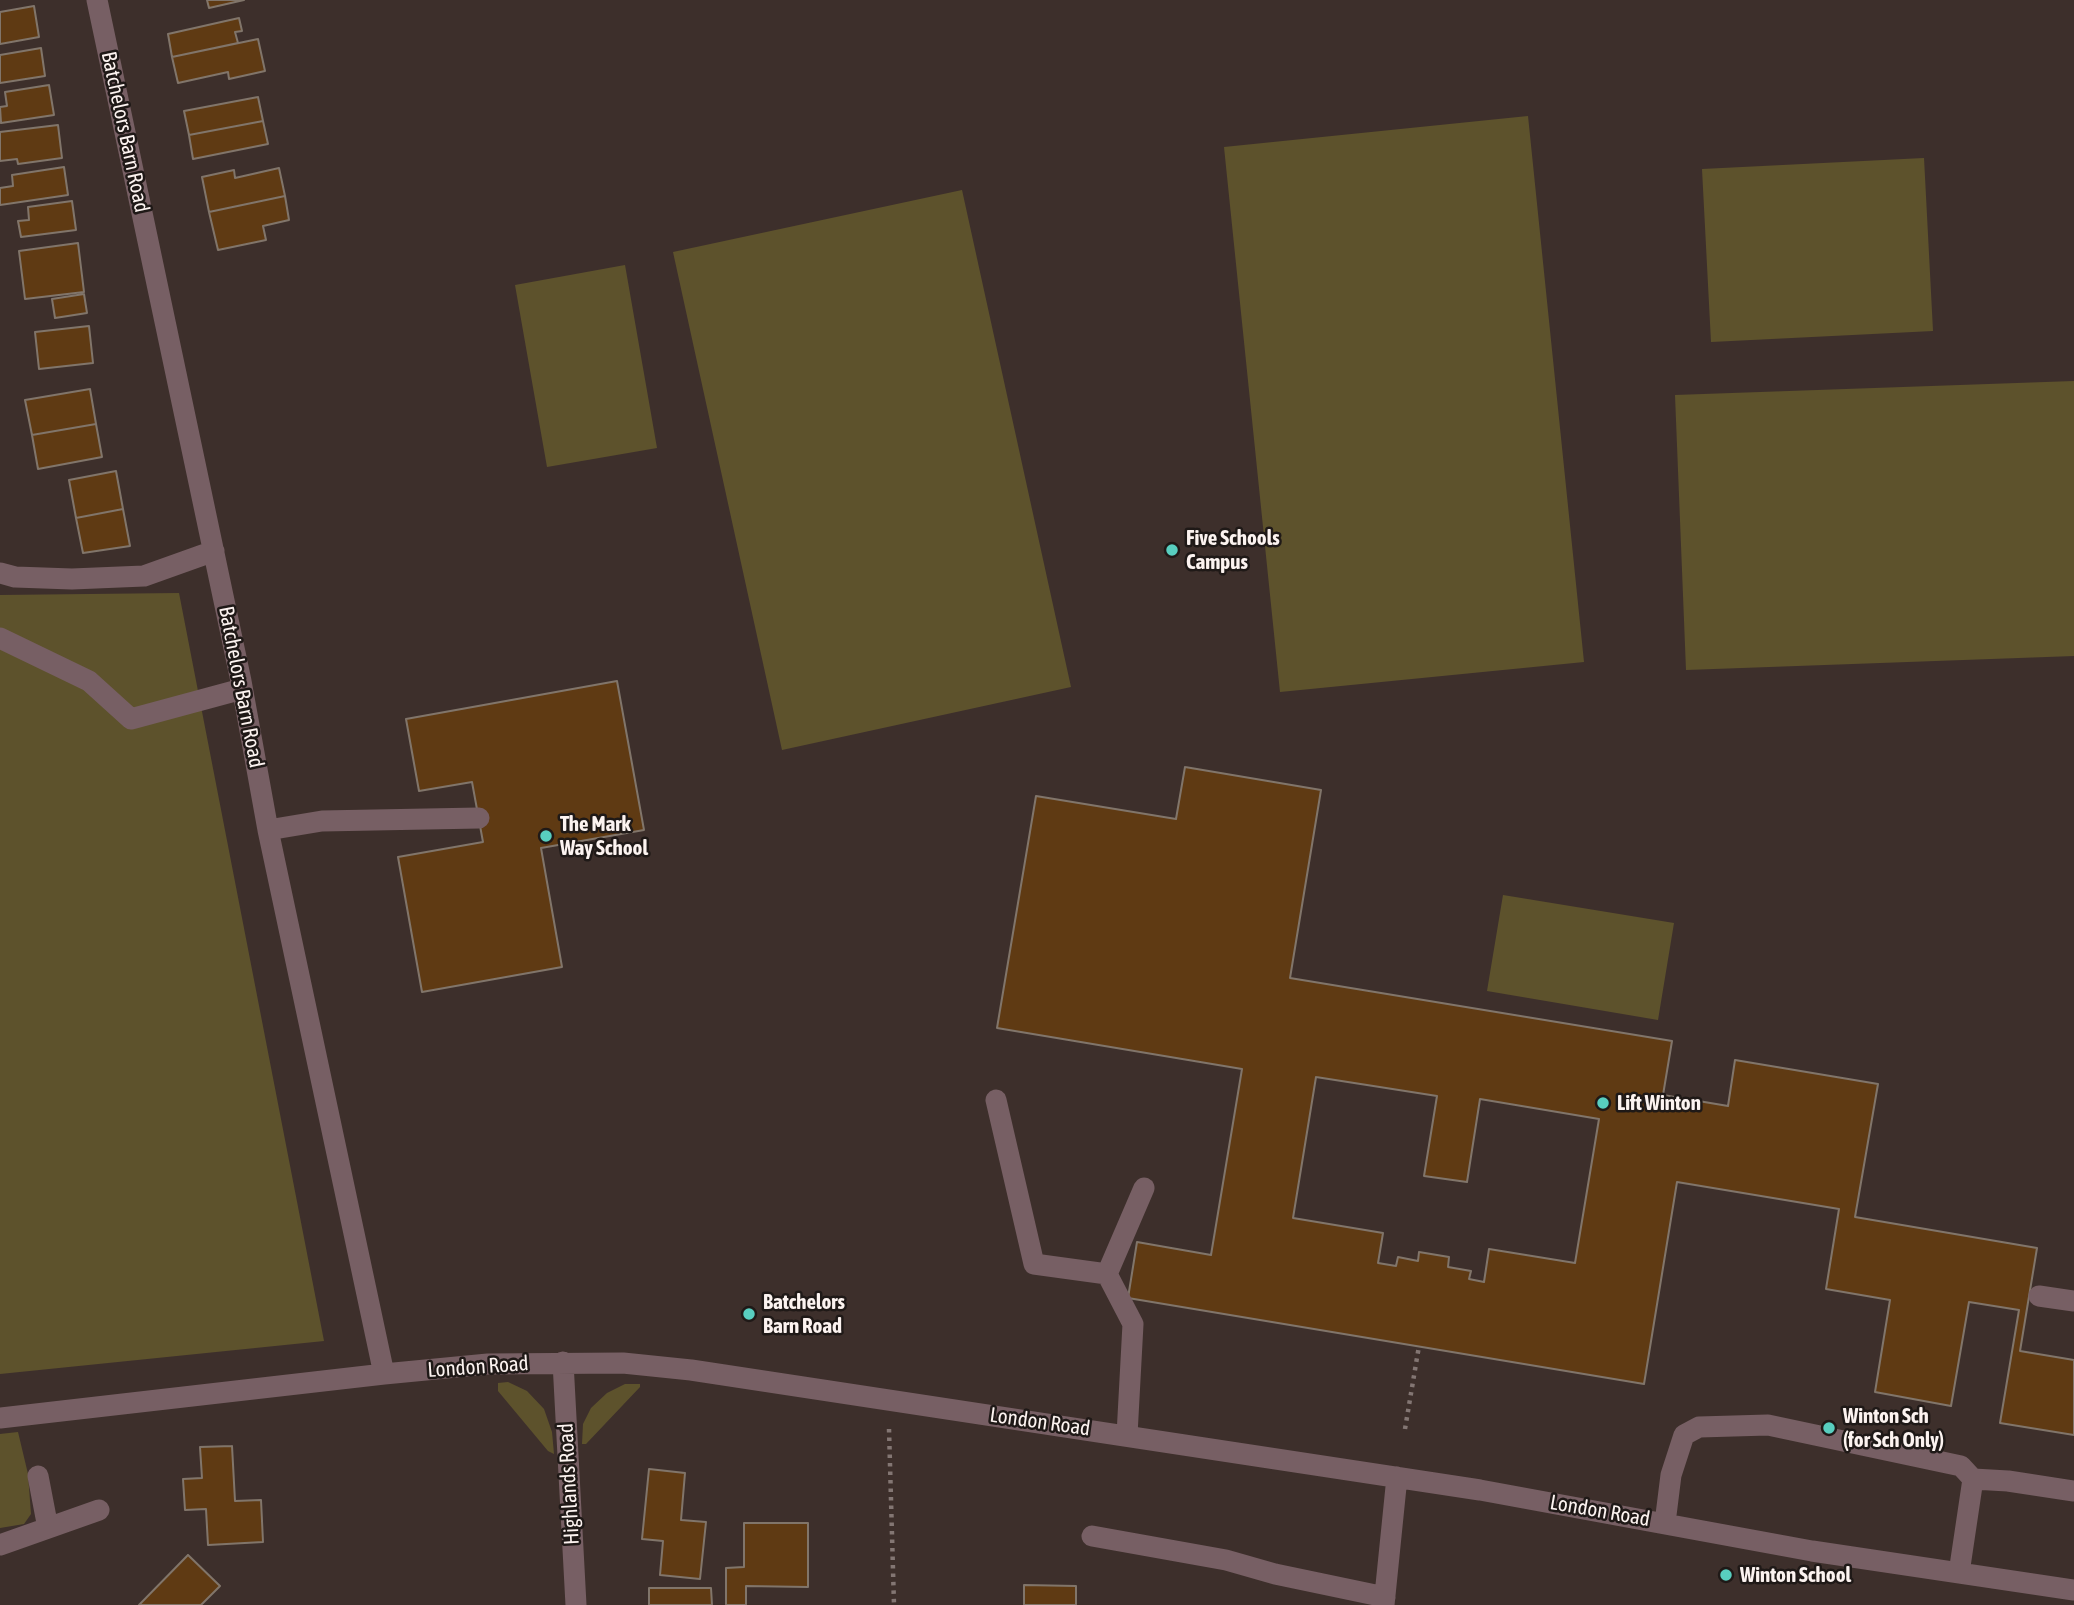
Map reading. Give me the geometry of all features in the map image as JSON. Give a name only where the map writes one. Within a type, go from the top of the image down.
[{"type":"street","name":"Batchelors Barn Road","points":[[97,0],[214,551],[268,830],[384,1374]]},
{"type":"street","points":[[0,573],[15,577],[72,579],[144,576],[214,551]]},
{"type":"street","points":[[0,638],[89,681],[131,719],[242,689]]},
{"type":"street","points":[[268,830],[322,821],[479,818]]},
{"type":"street","points":[[996,1100],[1034,1264],[1107,1274]]},
{"type":"street","points":[[1107,1274],[1144,1188]]},
{"type":"street","points":[[1107,1274],[1133,1324],[1127,1435]]},
{"type":"street","points":[[2039,1296],[2074,1301]]},
{"type":"street","name":"Highlands Road","points":[[562,1362],[576,1605]]},
{"type":"street","name":"London Road","points":[[0,1418],[488,1364],[623,1363],[691,1370],[1398,1477],[1812,1551],[2074,1590]]},
{"type":"street","points":[[1665,1523],[1671,1475],[1684,1435],[1699,1427],[1768,1425],[1961,1466],[1973,1479],[2008,1481],[2074,1491]]},
{"type":"street","points":[[38,1476],[48,1528]]},
{"type":"street","points":[[1093,1536],[1226,1560],[1384,1601],[1398,1477]]},
{"type":"street","points":[[1959,1573],[1973,1479]]},
{"type":"street","points":[[0,1545],[99,1510]]},
{"type":"path","points":[[1405,1429],[1419,1346]]},
{"type":"path","points":[[888,1400],[894,1605]]},
{"type":"shaded area","points":[[1528,116],[1584,662],[1280,692],[1224,147]]},
{"type":"shaded area","points":[[1924,158],[1933,331],[1711,342],[1702,169]]},
{"type":"shaded area","points":[[962,190],[1071,687],[782,750],[673,252]]},
{"type":"shaded area","points":[[625,265],[657,448],[547,467],[515,285]]},
{"type":"shaded area","points":[[2074,381],[2074,656],[1686,670],[1675,395]]},
{"type":"shaded area","points":[[179,593],[324,1341],[0,1374],[0,595]]},
{"type":"shaded area","points":[[1503,895],[1674,923],[1658,1020],[1487,991]]},
{"type":"shaded area","points":[[508,1382],[527,1391],[544,1409],[552,1432],[554,1454],[548,1451],[498,1391],[498,1383]]},
{"type":"shaded area","points":[[625,1384],[640,1384],[640,1387],[586,1444],[582,1444],[583,1424],[591,1408],[607,1393]]},
{"type":"shaded area","points":[[18,1432],[28,1474],[31,1514],[24,1524],[0,1528],[0,1434]]},
{"type":"building","points":[[207,0],[244,0],[209,8]]},
{"type":"building","points":[[34,6],[39,37],[0,44],[0,12]]},
{"type":"building","points":[[239,18],[242,31],[235,32],[238,43],[172,57],[168,34]]},
{"type":"building","points":[[258,39],[265,71],[229,79],[228,72],[178,83],[172,57]]},
{"type":"building","points":[[41,48],[45,76],[0,83],[0,55]]},
{"type":"building","points":[[49,85],[54,115],[1,123],[0,107],[7,106],[5,92]]},
{"type":"building","points":[[258,97],[263,121],[189,135],[184,111]]},
{"type":"building","points":[[263,121],[268,144],[193,159],[189,135]]},
{"type":"building","points":[[58,125],[62,158],[18,164],[17,159],[0,161],[0,132]]},
{"type":"building","points":[[64,167],[68,195],[0,205],[0,188],[13,186],[12,175]]},
{"type":"building","points":[[279,168],[285,196],[209,212],[202,177],[234,170],[235,178]]},
{"type":"building","points":[[285,196],[289,220],[263,226],[266,240],[218,250],[209,212]]},
{"type":"building","points":[[72,201],[76,230],[21,237],[18,221],[29,220],[28,207]]},
{"type":"building","points":[[78,243],[84,292],[25,299],[19,251]]},
{"type":"building","points":[[84,294],[87,313],[55,318],[52,299]]},
{"type":"building","points":[[89,326],[93,363],[39,369],[35,332]]},
{"type":"building","points":[[90,389],[96,424],[32,435],[25,400]]},
{"type":"building","points":[[96,424],[102,457],[38,469],[32,435]]},
{"type":"building","points":[[116,471],[123,509],[76,518],[69,480]]},
{"type":"building","points":[[123,509],[130,546],[83,553],[76,518]]},
{"type":"building","name":"The Mark Way School","points":[[617,681],[644,830],[541,848],[562,967],[422,992],[398,857],[483,842],[472,782],[419,791],[406,719]]},
{"type":"building","name":"Lift Winton","points":[[1185,767],[1321,790],[1290,978],[1672,1041],[1663,1095],[1728,1106],[1735,1060],[1878,1084],[1855,1217],[2037,1248],[2020,1351],[2074,1360],[2074,1435],[2000,1423],[2019,1310],[1969,1302],[1951,1406],[1875,1392],[1890,1300],[1826,1289],[1839,1209],[1677,1182],[1644,1384],[1128,1298],[1137,1242],[1211,1255],[1242,1069],[997,1028],[1036,796],[1176,819]],"holes":[[[1316,1077],[1437,1096],[1424,1176],[1467,1182],[1480,1099],[1599,1119],[1575,1263],[1489,1249],[1484,1282],[1469,1279],[1471,1271],[1448,1267],[1449,1257],[1419,1252],[1418,1261],[1398,1257],[1396,1266],[1378,1263],[1383,1233],[1293,1218]]]},
{"type":"building","points":[[232,1446],[235,1501],[261,1500],[263,1542],[208,1545],[206,1509],[185,1510],[183,1479],[202,1478],[200,1447]]},
{"type":"building","points":[[649,1469],[685,1473],[681,1520],[706,1522],[700,1579],[660,1575],[663,1541],[642,1539]]},
{"type":"building","points":[[744,1523],[808,1523],[808,1587],[746,1586],[746,1605],[726,1605],[726,1568],[744,1567]]},
{"type":"building","points":[[188,1555],[220,1586],[201,1605],[139,1605]]},
{"type":"building","points":[[1024,1585],[1076,1586],[1076,1605],[1024,1605]]},
{"type":"building","points":[[649,1588],[711,1588],[712,1605],[649,1605]]},
{"type":"place","name":"Five Schools Campus","points":[[1172,550]]},
{"type":"place","name":"The Mark Way School","points":[[546,836]]},
{"type":"place","name":"Lift Winton","points":[[1603,1103]]},
{"type":"place","name":"Batchelors Barn Road","points":[[749,1314]]},
{"type":"place","name":"Winton Sch (for Sch Only)","points":[[1829,1428]]},
{"type":"place","name":"Winton School","points":[[1726,1575]]}]
